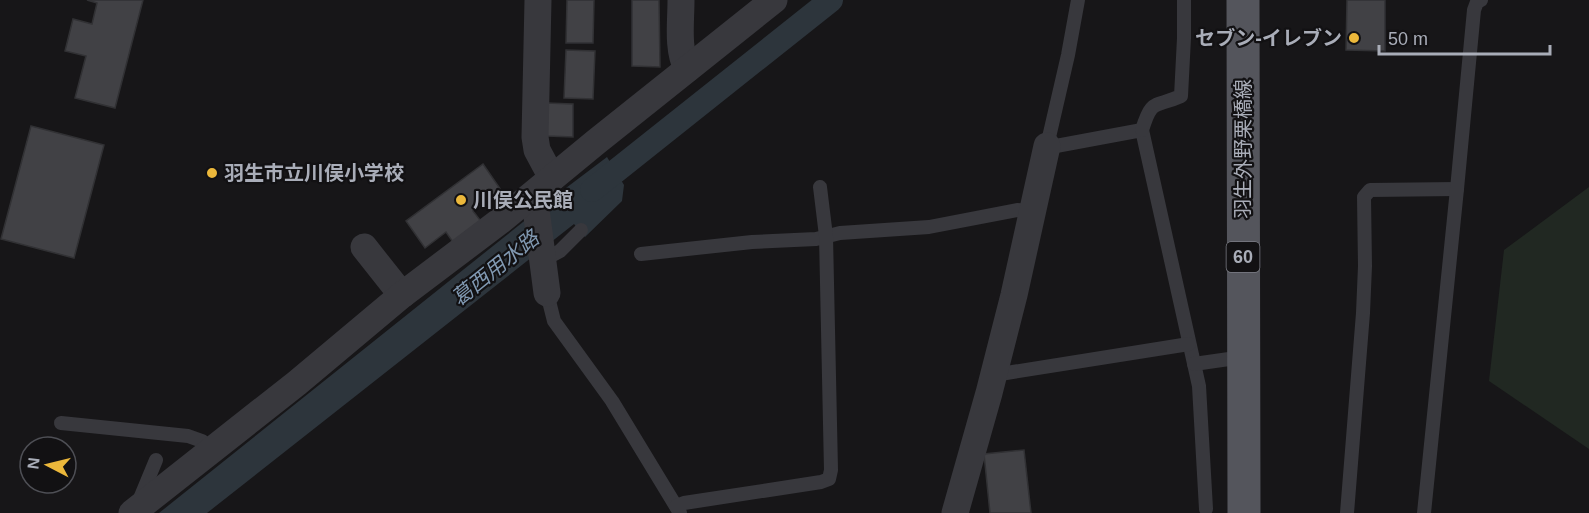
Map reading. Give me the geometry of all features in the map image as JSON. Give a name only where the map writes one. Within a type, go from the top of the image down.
[{"type":"main road","name":"羽生外野栗橋線","points":[[1242,0],[1244,513]]},
{"type":"street","points":[[538,0],[535,137],[547,293]]},
{"type":"street","points":[[681,0],[681,50],[687,69]]},
{"type":"street","points":[[134,512],[297,383],[402,295],[541,195],[687,69],[774,0]]},
{"type":"street","points":[[955,513],[994,375],[1047,146]]},
{"type":"street","points":[[364,248],[402,295]]},
{"type":"lane","points":[[1078,0],[1047,146],[1142,130]]},
{"type":"lane","points":[[1184,0],[1180,96],[1153,106],[1147,112],[1142,130],[1199,386],[1206,509]]},
{"type":"lane","points":[[1424,513],[1474,10],[1477,2],[1481,0]]},
{"type":"lane","points":[[547,293],[554,321],[612,401],[678,510],[684,503],[829,479],[831,470],[826,236],[820,187]]},
{"type":"lane","points":[[1347,513],[1363,313],[1364,197],[1370,190],[1457,189]]},
{"type":"lane","points":[[641,254],[752,242],[816,239],[840,233],[929,227],[1017,210],[1033,211]]},
{"type":"lane","points":[[543,258],[560,251],[581,230]]},
{"type":"lane","points":[[994,375],[1189,344]]},
{"type":"lane","points":[[1194,364],[1243,357]]},
{"type":"lane","points":[[61,423],[188,436],[202,441],[212,450]]},
{"type":"lane","points":[[134,512],[156,460]]},
{"type":"shaded area","points":[[1589,187],[1589,449],[1489,381],[1504,250]]},
{"type":"water","points":[[607,157],[624,185],[622,201],[585,237],[574,224],[207,513],[159,513],[558,194]]},
{"type":"building","points":[[87,0],[143,0],[115,108],[75,98],[86,56],[65,51],[73,19],[92,24],[97,3]]},
{"type":"building","points":[[567,0],[594,0],[593,43],[566,43]]},
{"type":"building","points":[[632,0],[659,0],[660,67],[632,66]]},
{"type":"building","points":[[1347,0],[1385,0],[1385,51],[1346,50]]},
{"type":"building","points":[[566,50],[595,51],[593,99],[564,98]]},
{"type":"building","points":[[547,103],[573,104],[573,137],[547,136]]},
{"type":"building","points":[[31,126],[104,145],[74,258],[1,239]]},
{"type":"building","name":"川俣公民館","points":[[483,164],[501,190],[473,211],[483,224],[455,245],[446,232],[425,248],[406,221]]},
{"type":"building","points":[[1024,450],[1031,513],[990,513],[984,454]]},
{"type":"waterway","name":"葛西用水路","points":[[592,190],[831,0]]},
{"type":"place","name":"セブン-イレブン","points":[[1354,38]]},
{"type":"place","name":"羽生市立川俣小学校","points":[[212,173]]},
{"type":"place","name":"川俣公民館","points":[[461,200]]}]
